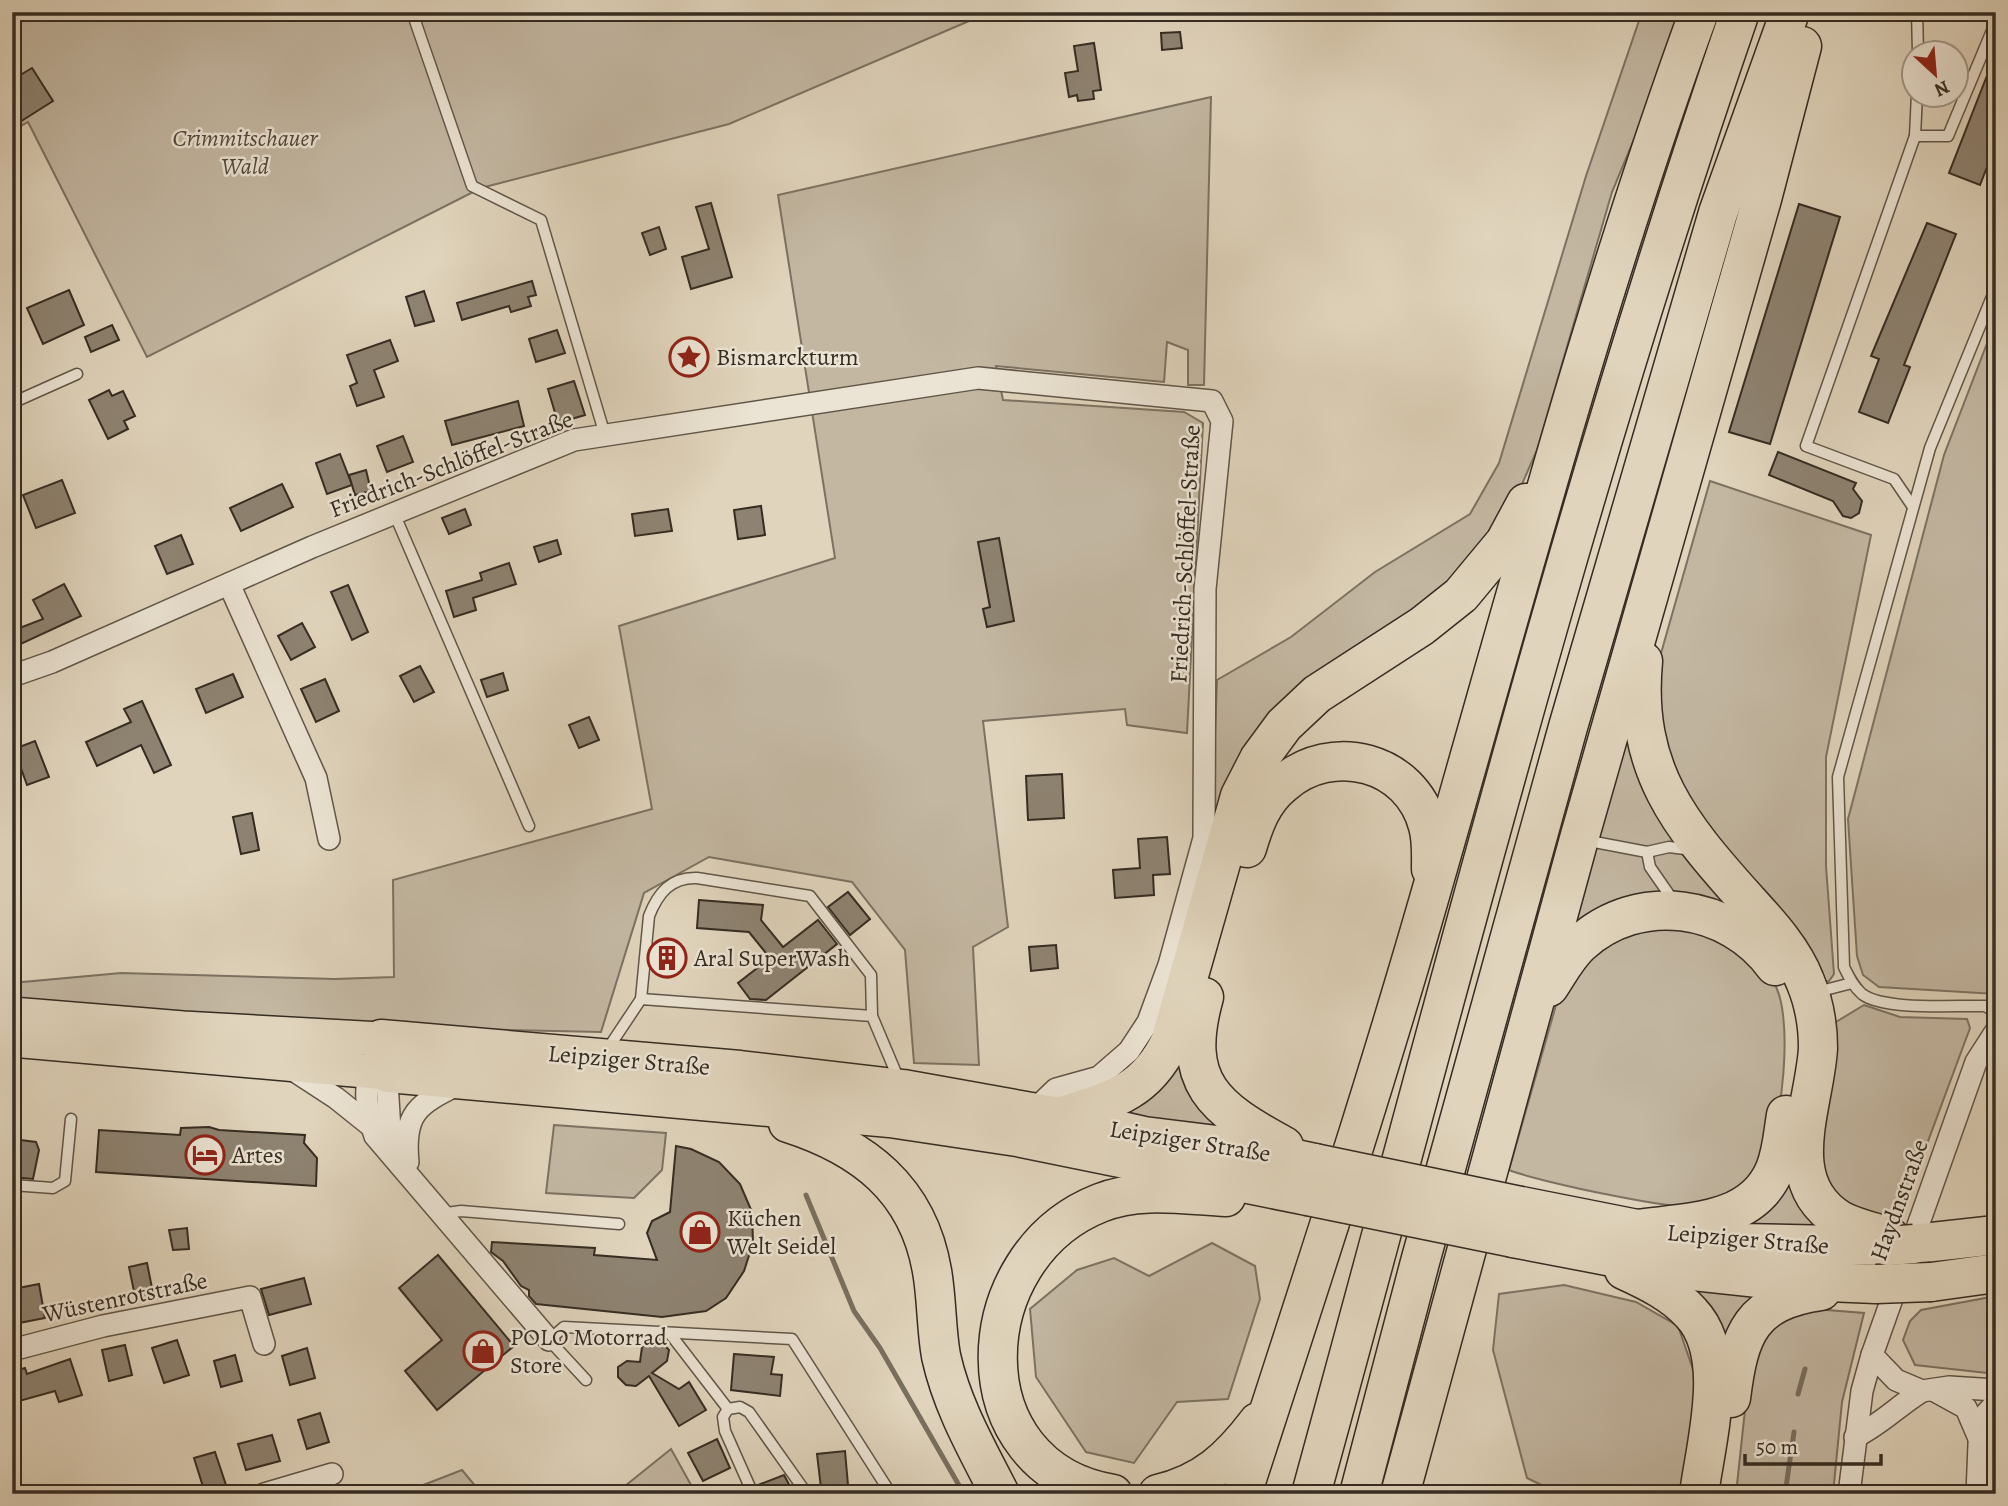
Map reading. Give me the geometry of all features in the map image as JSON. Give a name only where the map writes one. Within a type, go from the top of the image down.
[{"type":"highway","points":[[1242,1494],[1360,1135],[1561,432],[1652,141],[1699,12]]},
{"type":"highway","points":[[1311,1494],[1566,559],[1679,190],[1740,12]]},
{"type":"highway","points":[[1359,1494],[1420,1262],[1568,727],[1718,212],[1790,12]]},
{"type":"highway","points":[[1400,1494],[1579,839],[1762,199],[1810,12]]},
{"type":"highway","points":[[1045,1114],[1129,1091],[1153,1071],[1170,1042],[1240,796],[1270,742],[1317,694],[1422,626],[1478,577],[1516,525],[1561,432]]},
{"type":"highway","points":[[1651,586],[1642,697],[1648,746],[1672,808],[1704,852],[1770,926],[1796,962],[1810,994],[1818,1048],[1802,1149],[1805,1174],[1816,1197],[1831,1214],[1850,1225],[1909,1242]]},
{"type":"highway","points":[[1304,1184],[1229,1114],[1208,1089],[1197,1059],[1199,1014],[1257,818],[1277,789],[1307,768],[1351,761],[1380,768],[1405,786],[1423,812],[1431,842],[1431,892]]},
{"type":"highway","points":[[1531,1016],[1569,956],[1593,933],[1637,914],[1681,911],[1726,923],[1755,943],[1780,973],[1794,1009],[1798,1047],[1778,1159],[1759,1193],[1727,1214],[1637,1229]]},
{"type":"highway","name":"Leipziger Straße","points":[[379,1061],[603,1057],[902,1089],[1045,1114],[1144,1136],[1250,1149],[1304,1184]]},
{"type":"highway","name":"Leipziger Straße","points":[[379,1061],[467,1080],[890,1118],[1304,1184],[1517,1222],[1637,1229],[1741,1243],[1909,1242],[1996,1235]]},
{"type":"highway","points":[[726,1104],[840,1142],[875,1167],[903,1198],[929,1254],[938,1335],[950,1388],[962,1420],[1000,1494]]},
{"type":"highway","points":[[1113,1494],[1086,1487],[1055,1471],[1029,1446],[1010,1417],[999,1381],[997,1343],[1003,1307],[1019,1272],[1054,1229],[1085,1209],[1120,1196],[1139,1193],[1231,1197],[1304,1184]]},
{"type":"highway","name":"Leipziger Straße","points":[[1517,1222],[1587,1252],[1737,1276],[1876,1284],[1931,1282],[1996,1273]]},
{"type":"highway","points":[[1587,1252],[1655,1285],[1674,1298],[1692,1313],[1706,1334],[1714,1357],[1713,1385],[1699,1494]]},
{"type":"highway","points":[[1720,1494],[1736,1356],[1752,1323],[1771,1306],[1797,1295],[1876,1284]]},
{"type":"highway","points":[[1158,1494],[1191,1484],[1221,1466],[1234,1454],[1271,1404]]},
{"type":"main road","name":"Leipziger Straße","points":[[12,1014],[183,1028],[379,1061]]},
{"type":"main road","name":"Leipziger Straße","points":[[12,1040],[285,1065],[379,1061]]},
{"type":"street","name":"Friedrich-Schlöffel-Straße","points":[[12,676],[52,662],[394,513],[574,440],[978,378],[1212,401],[1222,421],[1205,589],[1204,838],[1169,965],[1148,1022],[1115,1066],[1099,1077],[1056,1089],[1045,1114]]},
{"type":"street","points":[[229,584],[316,778],[329,839]]},
{"type":"street","name":"Haydnstraße","points":[[1849,1494],[1862,1391],[1872,1355],[1976,1062],[1996,1031]]},
{"type":"street","points":[[371,1126],[379,1061]]},
{"type":"street","points":[[379,1061],[390,1131],[410,1178]]},
{"type":"street","points":[[285,1065],[336,1098],[371,1126],[382,1146],[549,1340]]},
{"type":"street","points":[[410,1178],[406,1133],[410,1120],[422,1104],[467,1080]]},
{"type":"street","name":"Wüstenrotstraße","points":[[12,1350],[103,1326],[250,1297],[264,1344]]},
{"type":"street","points":[[1872,1355],[1896,1380],[1966,1408],[1978,1436]]},
{"type":"street","points":[[1856,1437],[1878,1427],[1892,1410],[1929,1391],[1949,1387],[1996,1390]]},
{"type":"street","points":[[1977,1494],[1980,1420],[1996,1403]]},
{"type":"street","points":[[264,1494],[332,1474]]},
{"type":"lane","points":[[412,12],[472,187],[541,220],[605,435]]},
{"type":"lane","points":[[1917,12],[1918,38]]},
{"type":"lane","points":[[1915,136],[1948,136],[1996,21]]},
{"type":"lane","points":[[1913,508],[1894,479],[1806,446],[1915,136],[1916,108]]},
{"type":"lane","points":[[1996,287],[1930,448],[1838,777],[1844,967],[1852,983],[1864,995],[1884,1002],[1986,1006],[1996,1012]]},
{"type":"lane","points":[[12,403],[77,374]]},
{"type":"lane","points":[[394,513],[528,826]]},
{"type":"lane","points":[[1579,839],[1647,852],[1669,848],[1704,852]]},
{"type":"lane","points":[[1647,852],[1650,867],[1681,911]]},
{"type":"lane","points":[[603,1057],[641,999],[649,916],[653,904],[668,886],[679,880],[697,878],[810,896],[871,975],[872,1016],[902,1089]]},
{"type":"lane","points":[[1810,994],[1852,983]]},
{"type":"lane","points":[[641,999],[872,1016]]},
{"type":"lane","points":[[12,1185],[53,1188],[65,1181],[71,1119]]},
{"type":"lane","points":[[440,1214],[461,1211],[619,1224]]},
{"type":"lane","points":[[586,1380],[549,1340],[564,1327],[671,1335],[792,1339],[891,1494]]},
{"type":"lane","points":[[671,1335],[728,1409]]},
{"type":"lane","points":[[753,1494],[725,1431],[723,1417],[728,1409],[740,1407],[749,1412],[807,1494]]},
{"type":"green space","name":"Crimmitschauer Wald","points":[[12,12],[990,12],[729,124],[481,188],[147,357],[28,122],[12,131]]},
{"type":"green space","points":[[1642,12],[1687,12],[1612,192],[1537,450],[1504,525],[1220,816],[1212,814],[1217,680],[1291,637],[1375,572],[1470,514],[1499,463],[1586,176]]},
{"type":"green space","points":[[1211,97],[1204,385],[1188,385],[1188,350],[1167,342],[1164,382],[996,366],[1003,400],[1184,412],[1203,423],[1187,733],[1127,725],[1125,709],[983,721],[1008,927],[973,947],[979,1065],[914,1063],[905,950],[852,882],[709,857],[644,893],[601,1032],[420,1028],[12,1003],[12,983],[121,973],[335,979],[394,977],[393,880],[652,809],[619,626],[835,558],[778,195]]},
{"type":"green space","points":[[1996,320],[1996,994],[1879,987],[1863,975],[1857,956],[1848,819],[1944,455]]},
{"type":"green space","points":[[1710,481],[1871,535],[1826,757],[1826,866],[1834,974],[1829,981],[1824,982],[1683,803],[1648,699]]},
{"type":"green space","points":[[1624,708],[1750,919],[1692,899],[1567,945]]},
{"type":"green space","points":[[1690,920],[1764,972],[1779,994],[1785,1044],[1783,1073],[1775,1131],[1762,1170],[1716,1205],[1697,1208],[1611,1195],[1509,1170],[1564,977],[1619,929]]},
{"type":"green space","points":[[1864,1005],[1900,1017],[1967,1019],[1970,1028],[1901,1214],[1865,1216],[1825,1185],[1817,1138],[1831,1025]]},
{"type":"green space","points":[[1180,1042],[1236,1130],[1175,1125],[1117,1109]]},
{"type":"green space","points":[[554,1125],[666,1133],[662,1170],[634,1198],[546,1193]]},
{"type":"green space","points":[[1784,1173],[1836,1227],[1738,1228]]},
{"type":"green space","points":[[1212,1243],[1255,1266],[1260,1299],[1228,1399],[1177,1402],[1134,1463],[1086,1452],[1036,1377],[1030,1309],[1077,1270],[1114,1258],[1149,1276]]},
{"type":"green space","points":[[1564,1285],[1636,1302],[1678,1326],[1697,1381],[1684,1494],[1560,1494],[1527,1478],[1493,1350],[1499,1294]]},
{"type":"green space","points":[[1683,1290],[1772,1291],[1731,1350]]},
{"type":"green space","points":[[1996,1296],[1996,1374],[1915,1365],[1903,1340],[1910,1321],[1921,1310]]},
{"type":"green space","points":[[1819,1306],[1827,1310],[1864,1313],[1842,1402],[1833,1494],[1736,1494],[1748,1382],[1767,1325]]},
{"type":"green space","points":[[671,1449],[696,1494],[615,1494]]},
{"type":"green space","points":[[462,1470],[482,1494],[400,1494]]},
{"type":"building","points":[[1180,32],[1182,48],[1162,50],[1161,33]]},
{"type":"building","points":[[1094,43],[1101,90],[1093,91],[1094,99],[1078,101],[1077,95],[1069,97],[1065,73],[1078,71],[1074,46]]},
{"type":"building","points":[[1995,55],[1996,144],[1980,185],[1949,173]]},
{"type":"building","points":[[32,68],[53,101],[12,127],[12,80]]},
{"type":"building","points":[[711,203],[732,277],[691,289],[682,257],[709,249],[696,207]]},
{"type":"building","points":[[1799,204],[1840,217],[1770,444],[1729,432]]},
{"type":"building","points":[[1927,223],[1956,234],[1904,365],[1910,367],[1888,423],[1859,412],[1879,359],[1871,356]]},
{"type":"building","points":[[659,227],[666,249],[650,255],[642,233]]},
{"type":"building","points":[[532,281],[536,295],[528,297],[531,306],[511,312],[509,306],[462,320],[457,303]]},
{"type":"building","points":[[69,290],[84,325],[43,344],[27,308]]},
{"type":"building","points":[[424,291],[434,321],[415,326],[406,297]]},
{"type":"building","points":[[112,325],[119,340],[91,352],[85,337]]},
{"type":"building","points":[[557,330],[565,353],[536,362],[529,339]]},
{"type":"building","points":[[390,340],[398,361],[374,370],[384,397],[357,406],[350,386],[357,383],[347,355]]},
{"type":"building","points":[[574,381],[585,415],[558,423],[548,389]]},
{"type":"building","points":[[109,390],[112,396],[123,391],[135,416],[124,421],[128,429],[108,439],[89,400]]},
{"type":"building","points":[[518,401],[524,426],[452,445],[445,421]]},
{"type":"building","points":[[403,436],[413,462],[387,472],[377,446]]},
{"type":"building","points":[[1778,452],[1856,483],[1853,489],[1862,501],[1859,513],[1851,518],[1843,516],[1833,501],[1769,475]]},
{"type":"building","points":[[340,454],[352,485],[327,494],[316,463]]},
{"type":"building","points":[[366,470],[371,491],[355,495],[349,475]]},
{"type":"building","points":[[62,480],[75,513],[36,528],[23,495]]},
{"type":"building","points":[[282,484],[293,507],[241,531],[230,508]]},
{"type":"building","points":[[761,506],[765,535],[738,539],[734,510]]},
{"type":"building","points":[[465,509],[471,525],[449,534],[442,518]]},
{"type":"building","points":[[668,509],[672,531],[635,536],[632,514]]},
{"type":"building","points":[[181,535],[193,564],[167,574],[155,546]]},
{"type":"building","points":[[999,538],[1014,621],[987,627],[983,609],[990,607],[978,542]]},
{"type":"building","points":[[557,540],[561,554],[539,562],[534,547]]},
{"type":"building","points":[[509,563],[516,584],[473,598],[476,610],[454,617],[446,591],[482,580],[480,573]]},
{"type":"building","points":[[64,584],[81,616],[12,648],[12,631],[43,619],[33,600]]},
{"type":"building","points":[[348,585],[368,632],[352,640],[331,592]]},
{"type":"building","points":[[302,623],[315,647],[291,660],[278,636]]},
{"type":"building","points":[[420,666],[434,692],[414,702],[400,676]]},
{"type":"building","points":[[503,673],[508,690],[487,697],[481,680]]},
{"type":"building","points":[[233,674],[243,697],[206,713],[196,689]]},
{"type":"building","points":[[325,679],[339,711],[316,722],[301,689]]},
{"type":"building","points":[[142,701],[171,765],[154,773],[141,745],[97,766],[86,742],[131,722],[124,709]]},
{"type":"building","points":[[589,717],[599,740],[579,748],[569,725]]},
{"type":"building","points":[[35,741],[49,777],[27,785],[14,749]]},
{"type":"building","points":[[1062,774],[1064,818],[1028,820],[1026,776]]},
{"type":"building","points":[[252,813],[259,850],[241,854],[233,817]]},
{"type":"building","points":[[1167,837],[1170,874],[1153,875],[1154,895],[1115,898],[1113,870],[1140,868],[1138,839]]},
{"type":"building","points":[[848,892],[870,919],[850,935],[828,907]]},
{"type":"building","points":[[699,900],[763,905],[761,920],[783,947],[818,920],[837,944],[766,1000],[750,999],[738,983],[770,958],[749,932],[697,928]]},
{"type":"building","name":"Aral SuperWash","points":[[659,942],[679,944],[675,975],[656,973]]},
{"type":"building","points":[[1056,945],[1058,968],[1031,971],[1029,947]]},
{"type":"building","points":[[209,1127],[219,1130],[305,1135],[304,1143],[317,1158],[316,1186],[96,1172],[99,1130],[180,1135],[181,1128]]},
{"type":"building","points":[[12,1139],[36,1142],[39,1150],[33,1179],[12,1177]]},
{"type":"building","points":[[676,1146],[691,1149],[719,1162],[740,1184],[752,1212],[753,1243],[744,1271],[726,1298],[706,1311],[662,1317],[536,1304],[529,1296],[529,1290],[521,1286],[503,1261],[491,1252],[492,1242],[595,1248],[594,1255],[657,1260],[647,1233],[652,1221],[670,1212]]},
{"type":"building","points":[[187,1228],[189,1249],[173,1250],[169,1230]]},
{"type":"building","points":[[438,1255],[514,1346],[437,1410],[405,1371],[442,1340],[399,1288]]},
{"type":"building","points":[[147,1263],[154,1298],[136,1301],[129,1267]]},
{"type":"building","points":[[304,1278],[311,1304],[269,1315],[261,1289]]},
{"type":"building","points":[[39,1284],[45,1318],[19,1323],[13,1289]]},
{"type":"building","points":[[651,1339],[660,1340],[669,1350],[667,1361],[652,1373],[679,1389],[689,1382],[706,1410],[679,1426],[649,1376],[636,1386],[626,1385],[618,1377],[618,1367],[627,1361],[640,1362],[642,1347]]},
{"type":"building","points":[[177,1340],[189,1375],[164,1383],[152,1348]]},
{"type":"building","points":[[125,1345],[132,1375],[109,1381],[102,1350]]},
{"type":"building","points":[[307,1348],[315,1378],[290,1385],[282,1356]]},
{"type":"building","points":[[734,1354],[774,1357],[771,1374],[782,1375],[780,1396],[731,1390]]},
{"type":"building","points":[[235,1355],[242,1381],[221,1387],[214,1361]]},
{"type":"building","points":[[70,1359],[82,1395],[59,1402],[55,1391],[12,1403],[12,1372],[25,1368],[27,1374]]},
{"type":"building","points":[[320,1413],[329,1442],[307,1449],[298,1420]]},
{"type":"building","points":[[272,1435],[280,1461],[246,1470],[238,1444]]},
{"type":"building","points":[[717,1439],[730,1468],[703,1481],[688,1453]]},
{"type":"building","points":[[845,1451],[848,1485],[821,1488],[817,1454]]},
{"type":"building","points":[[215,1452],[227,1488],[205,1493],[194,1458]]},
{"type":"building","points":[[784,1475],[794,1494],[761,1494],[758,1485]]},
{"type":"waterway","points":[[806,1195],[854,1311],[880,1348],[964,1494]]},
{"type":"waterway","points":[[1798,1394],[1805,1369]]},
{"type":"waterway","points":[[1785,1494],[1794,1432]]},
{"type":"place","name":"Bismarckturm","points":[[689,357]]},
{"type":"place","name":"Aral SuperWash","points":[[667,958]]},
{"type":"place","name":"Artes","points":[[205,1155]]},
{"type":"place","name":"Küchen Welt Seidel","points":[[700,1232]]},
{"type":"place","name":"POLO Motorrad Store","points":[[483,1351]]}]
